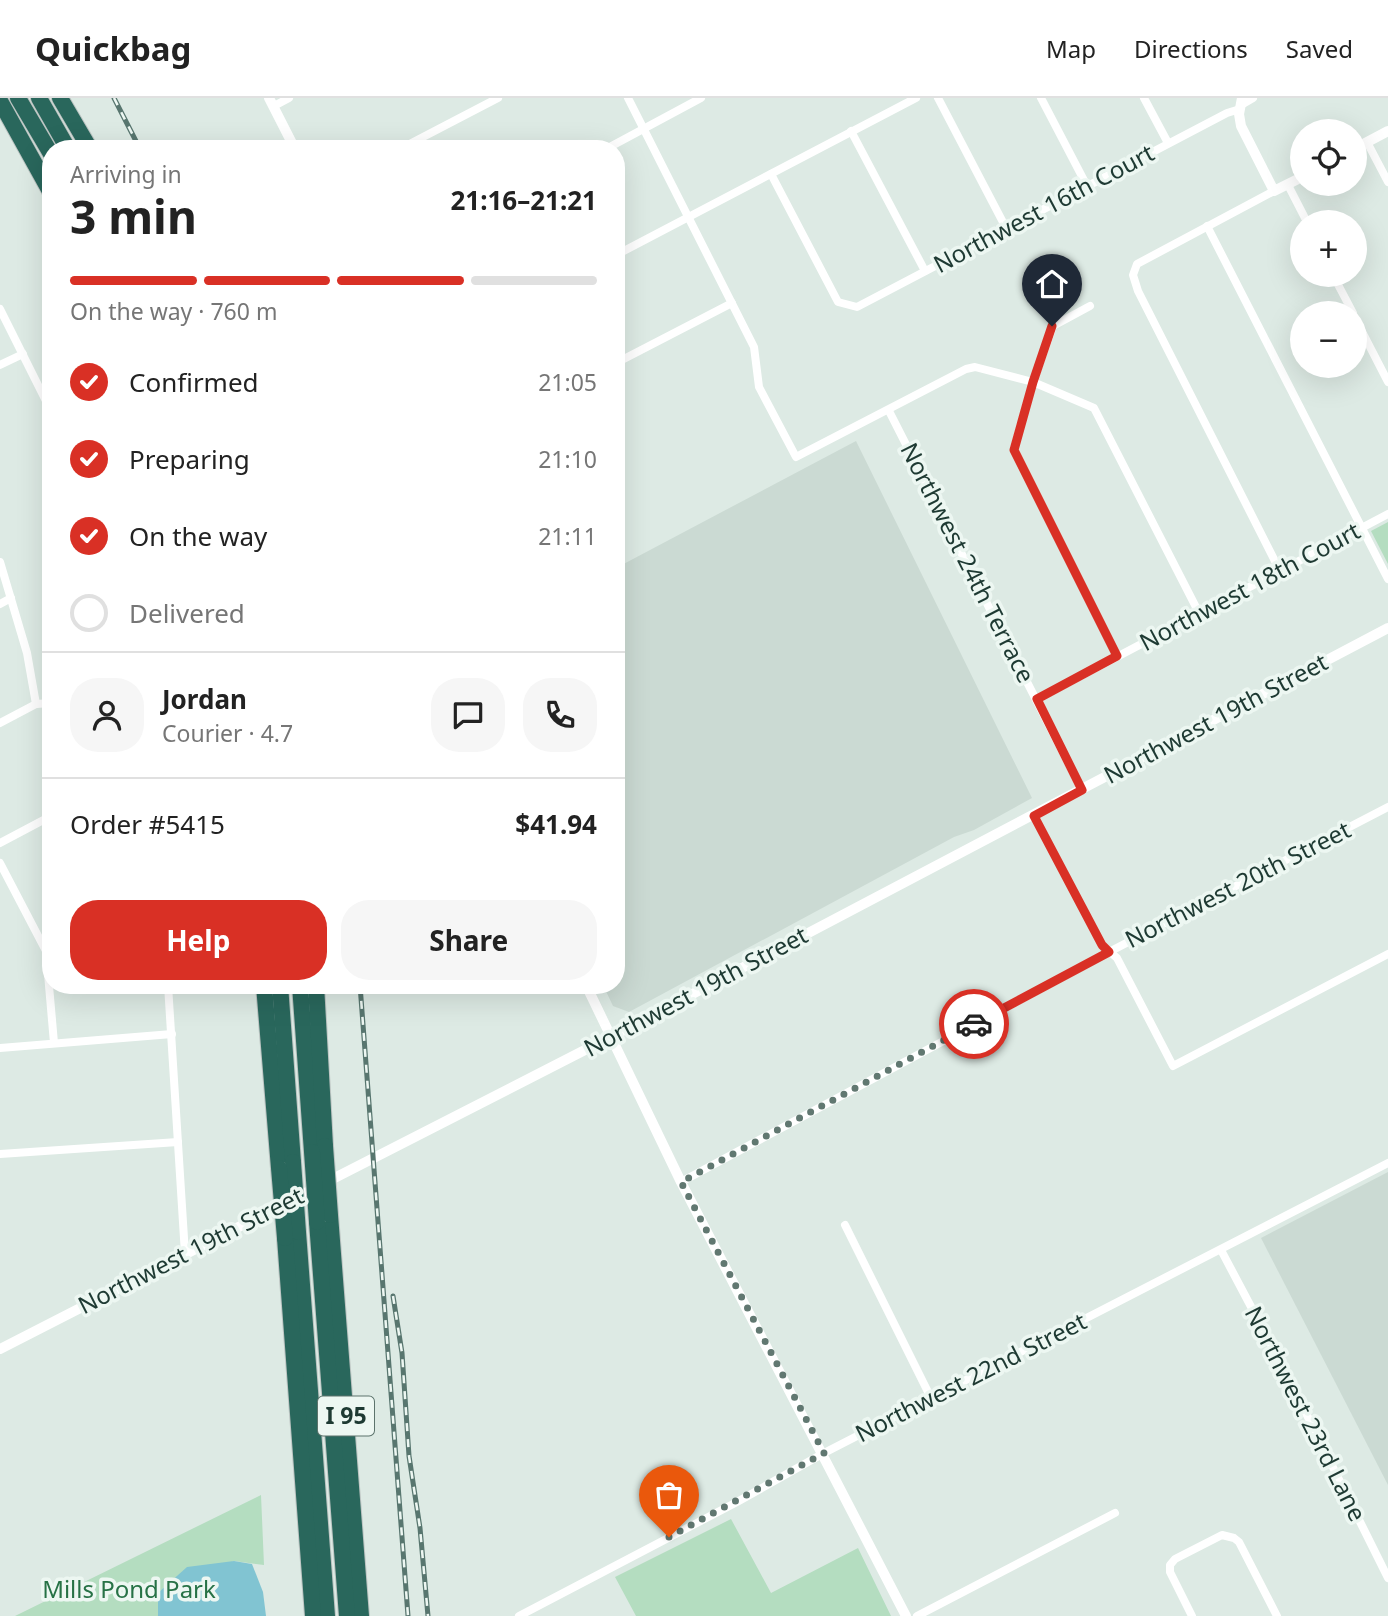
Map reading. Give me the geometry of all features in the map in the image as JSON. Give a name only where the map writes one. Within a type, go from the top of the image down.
[{"type":"highway","points":[[18,98],[43,140]]},
{"type":"highway","points":[[39,98],[63,140]]},
{"type":"highway","points":[[60,98],[85,140]]},
{"type":"highway","points":[[0,101],[42,177]]},
{"type":"highway","name":"I 95","points":[[265,994],[286,1165],[313,1616]]},
{"type":"highway","points":[[280,994],[286,1165]]},
{"type":"highway","points":[[301,994],[319,1149]]},
{"type":"highway","name":"I 95","points":[[316,994],[319,1149],[324,1219],[361,1616]]},
{"type":"highway","points":[[324,1219],[346,1616]]},
{"type":"highway","points":[[291,1235],[327,1616]]},
{"type":"street","points":[[289,98],[272,102],[291,140]]},
{"type":"street","points":[[417,140],[498,98]]},
{"type":"street","points":[[628,98],[754,347],[759,387],[796,457],[966,369],[975,367],[1033,382],[1094,408],[1199,613]]},
{"type":"street","points":[[622,140],[701,98]]},
{"type":"street","points":[[625,251],[916,98]]},
{"type":"street","points":[[938,98],[1006,228]]},
{"type":"street","points":[[1041,98],[1087,186]]},
{"type":"street","points":[[1144,98],[1168,144]]},
{"type":"street","name":"Northwest 16th Court","points":[[771,174],[838,302],[857,307],[1253,98]]},
{"type":"street","points":[[1241,104],[1241,126],[1274,191]]},
{"type":"street","points":[[851,131],[925,271]]},
{"type":"street","points":[[1388,131],[1367,142],[1388,182]]},
{"type":"street","points":[[1280,571],[1138,291],[1133,275],[1138,264],[1288,185],[1301,210]]},
{"type":"street","points":[[1208,226],[1388,579]]},
{"type":"street","points":[[625,357],[732,303]]},
{"type":"street","points":[[1090,306],[1052,326],[1014,450],[1117,656]]},
{"type":"street","points":[[0,309],[42,393]]},
{"type":"street","points":[[1367,341],[1388,382]]},
{"type":"street","points":[[0,365],[23,354]]},
{"type":"street","name":"Northwest 24th Terrace","points":[[889,411],[1082,790]]},
{"type":"street","name":"Northwest 18th Court","points":[[1037,699],[1388,514]]},
{"type":"street","points":[[0,562],[27,653],[36,704]]},
{"type":"street","points":[[0,604],[11,598]]},
{"type":"street","name":"Northwest 19th Street","points":[[0,1349],[611,1036],[1388,628]]},
{"type":"street","points":[[0,723],[36,704],[42,704]]},
{"type":"street","name":"Northwest 20th Street","points":[[681,1182],[1109,952],[1388,807]]},
{"type":"street","points":[[1034,816],[1102,945],[1116,958],[1173,1066],[1388,954]]},
{"type":"street","points":[[0,843],[42,821]]},
{"type":"street","points":[[0,863],[42,943]]},
{"type":"street","points":[[50,994],[54,1043]]},
{"type":"street","points":[[169,994],[186,1254]]},
{"type":"street","points":[[590,994],[681,1182],[824,1453],[906,1616]]},
{"type":"street","points":[[0,1048],[172,1034]]},
{"type":"street","points":[[0,1154],[178,1142]]},
{"type":"street","name":"Northwest 22nd Street","points":[[519,1616],[737,1502],[824,1453],[1388,1163]]},
{"type":"street","points":[[845,1225],[931,1398]]},
{"type":"street","name":"Northwest 23rd Lane","points":[[1221,1250],[1388,1578]]},
{"type":"street","points":[[917,1616],[1115,1513]]},
{"type":"street","points":[[1192,1616],[1170,1572],[1170,1565],[1175,1559],[1222,1535],[1239,1542],[1277,1616]]},
{"type":"shaded area","points":[[856,441],[1032,798],[974,830],[954,837],[629,1012],[613,1006],[607,994],[625,994],[625,563]]},
{"type":"shaded area","points":[[1388,1172],[1388,1485],[1261,1238]]},
{"type":"green space","points":[[1388,522],[1388,564],[1371,531]]},
{"type":"green space","name":"Mills Pond Park","points":[[261,1495],[264,1565],[234,1561],[158,1593],[158,1616],[15,1616]]},
{"type":"green space","points":[[731,1519],[771,1593],[858,1548],[891,1616],[636,1616],[615,1577]]},
{"type":"water","points":[[234,1561],[252,1564],[263,1592],[266,1616],[158,1616],[158,1593],[187,1567]]},
{"type":"railway","points":[[114,98],[135,140]]},
{"type":"railway","points":[[361,994],[408,1616]]},
{"type":"railway","points":[[393,1296],[402,1353],[409,1456],[420,1528],[428,1616]]},
{"type":"way so far","points":[[669,1537],[824,1453],[681,1182],[974,1024]]},
{"type":"route","points":[[974,1024],[1109,952],[1102,945],[1034,816],[1082,790],[1037,699],[1117,656],[1014,450],[1052,326]]}]
